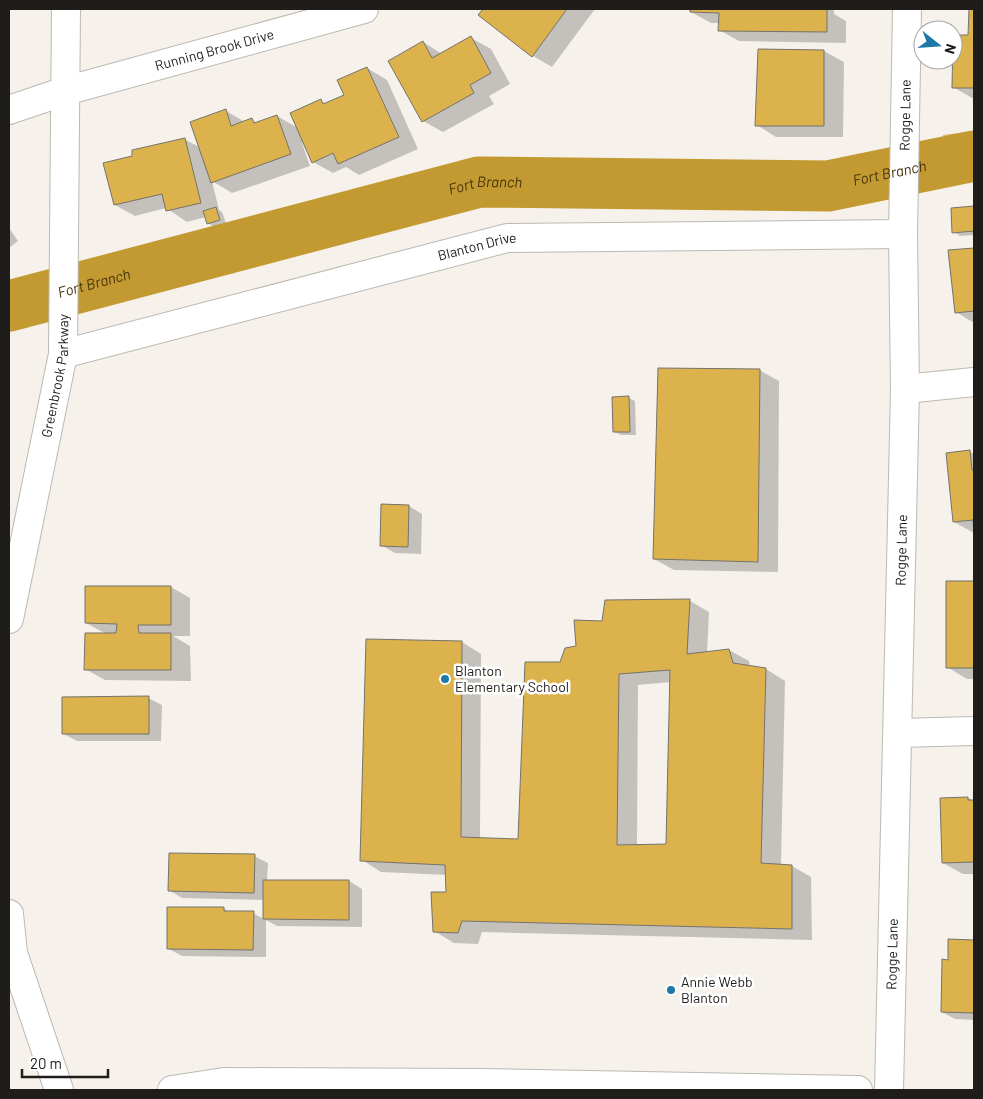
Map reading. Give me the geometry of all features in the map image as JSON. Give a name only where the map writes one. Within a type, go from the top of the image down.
[{"type":"street","name":"Greenbrook Parkway","points":[[9,619],[63,354],[66,9]]},
{"type":"street","name":"Running Brook Drive","points":[[9,110],[65,91],[364,9]]},
{"type":"street","name":"Rogge Lane","points":[[889,1090],[905,389],[903,190],[907,9]]},
{"type":"street","name":"Blanton Drive","points":[[63,354],[506,238],[903,234]]},
{"type":"street","points":[[905,389],[974,382]]},
{"type":"street","points":[[898,732],[974,731]]},
{"type":"street","points":[[9,914],[14,953],[59,1090]]},
{"type":"street","points":[[172,1090],[224,1082],[479,1087],[858,1090]]},
{"type":"shaded area","points":[[974,131],[974,179],[940,182],[943,135]]},
{"type":"building","points":[[483,9],[567,9],[532,57],[478,15]]},
{"type":"building","points":[[690,9],[827,9],[827,32],[718,31],[719,13],[690,12]]},
{"type":"building","points":[[969,9],[974,9],[974,88],[952,88],[952,70],[963,70],[963,35],[968,35]]},
{"type":"building","points":[[471,36],[491,73],[470,85],[474,93],[422,122],[388,61],[423,41],[432,58]]},
{"type":"building","points":[[758,49],[824,50],[824,126],[755,126]]},
{"type":"building","points":[[367,67],[399,137],[338,164],[333,153],[312,163],[290,113],[321,99],[323,104],[344,95],[337,80]]},
{"type":"building","points":[[226,109],[231,126],[252,118],[254,123],[277,115],[291,154],[211,183],[190,122]]},
{"type":"building","points":[[185,138],[201,203],[166,211],[162,194],[114,205],[103,163],[132,156],[132,150]]},
{"type":"building","points":[[974,206],[974,231],[952,233],[951,208]]},
{"type":"building","points":[[216,207],[220,220],[207,224],[203,211]]},
{"type":"building","points":[[974,248],[974,311],[955,313],[948,250]]},
{"type":"building","points":[[658,368],[760,369],[758,562],[653,559]]},
{"type":"building","points":[[629,396],[630,432],[613,432],[612,397]]},
{"type":"building","points":[[970,450],[972,470],[974,470],[974,535],[973,520],[953,522],[946,453]]},
{"type":"building","points":[[381,504],[409,505],[408,547],[380,546]]},
{"type":"building","points":[[946,581],[974,581],[974,668],[946,668]]},
{"type":"building","points":[[85,586],[171,586],[171,625],[138,625],[139,633],[171,633],[171,670],[84,670],[85,633],[116,633],[117,624],[85,623]]},
{"type":"building","points":[[690,599],[687,654],[729,649],[733,663],[766,668],[761,863],[792,865],[792,929],[462,921],[458,933],[433,932],[431,892],[446,892],[445,865],[360,861],[366,639],[462,641],[461,837],[518,839],[525,662],[560,662],[565,648],[576,646],[574,620],[602,621],[605,600]],"holes":[[[670,670],[666,844],[617,845],[619,674]]]},
{"type":"building","points":[[149,696],[149,734],[62,734],[62,697]]},
{"type":"building","points":[[968,797],[968,800],[974,800],[974,862],[942,863],[940,798]]},
{"type":"building","points":[[169,853],[255,854],[254,893],[168,891]]},
{"type":"building","points":[[263,880],[349,880],[349,920],[263,919]]},
{"type":"building","points":[[167,907],[224,907],[224,911],[254,911],[253,950],[167,949]]},
{"type":"building","points":[[948,939],[974,940],[974,1013],[941,1012],[942,959],[948,960]]},
{"type":"waterway","name":"Fort Branch","points":[[9,306],[479,182],[828,186],[974,156]]},
{"type":"place","name":"Blanton Elementary School","points":[[445,679]]},
{"type":"place","name":"Annie Webb Blanton","points":[[671,990]]}]
